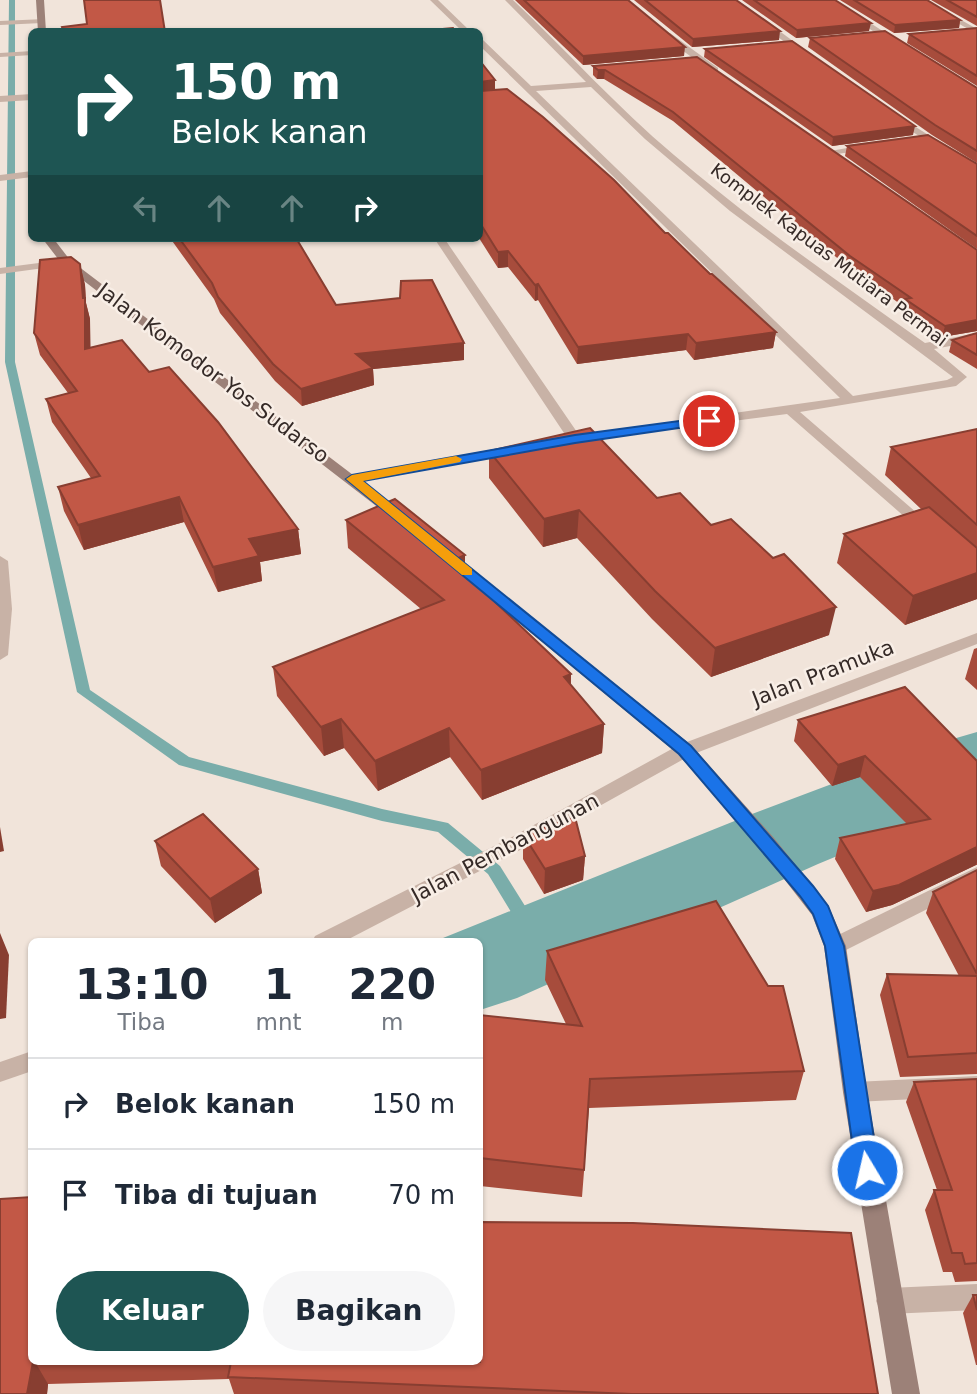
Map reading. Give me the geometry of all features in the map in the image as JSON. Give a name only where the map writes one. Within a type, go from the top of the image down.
[{"type":"street","points":[[40,0],[42,28]]},
{"type":"street","points":[[434,0],[464,28]]},
{"type":"street","name":"Komplek Kapuas Mutiara Permai","points":[[442,242],[568,440],[790,410],[951,383],[961,377],[924,347],[754,224],[669,156],[591,84],[509,0]]},
{"type":"street","points":[[732,0],[814,59]]},
{"type":"street","points":[[830,0],[887,37],[902,42]]},
{"type":"street","points":[[921,0],[976,31]]},
{"type":"street","points":[[0,23],[42,21]]},
{"type":"street","points":[[657,26],[688,57],[701,56],[722,75]]},
{"type":"street","points":[[963,32],[976,31]]},
{"type":"street","points":[[867,37],[887,37]]},
{"type":"street","points":[[780,45],[805,43]]},
{"type":"street","points":[[483,46],[528,93],[850,400]]},
{"type":"street","points":[[0,55],[28,53]]},
{"type":"street","points":[[580,72],[593,70]]},
{"type":"street","points":[[528,93],[591,84]]},
{"type":"street","points":[[0,99],[28,97]]},
{"type":"street","points":[[894,115],[977,170]]},
{"type":"street","points":[[916,141],[928,139]]},
{"type":"street","points":[[820,144],[842,160]]},
{"type":"street","points":[[831,152],[879,146]]},
{"type":"street","points":[[0,178],[28,174]]},
{"type":"street","name":"Jalan Komodor Yos Sudarso","points":[[50,242],[66,262],[417,531]]},
{"type":"street","points":[[0,271],[66,262]]},
{"type":"street","points":[[924,347],[977,337]]},
{"type":"street","points":[[790,410],[935,537]]},
{"type":"street","points":[[352,479],[522,448]]},
{"type":"street","points":[[438,549],[685,750],[821,911],[835,946],[855,1092],[906,1394]]},
{"type":"street","points":[[0,561],[0,655]]},
{"type":"street","name":"Jalan Pramuka","points":[[685,750],[977,638]]},
{"type":"street","name":"Jalan Pembangunan","points":[[330,938],[519,842],[685,750]]},
{"type":"street","points":[[835,946],[977,876]]},
{"type":"street","points":[[0,1072],[28,1062]]},
{"type":"street","points":[[855,1092],[977,1086]]},
{"type":"street","points":[[889,1301],[977,1297]]},
{"type":"building","points":[[84,0],[160,0],[164,28],[62,27],[87,24]]},
{"type":"building","points":[[524,0],[628,0],[685,47],[583,56]]},
{"type":"building","points":[[645,0],[736,0],[780,31],[693,39]]},
{"type":"building","points":[[754,0],[835,0],[871,23],[797,30]]},
{"type":"building","points":[[854,0],[927,0],[960,20],[895,25]]},
{"type":"building","points":[[947,0],[977,0],[977,17]]},
{"type":"building","points":[[977,28],[977,76],[909,34]]},
{"type":"building","points":[[885,31],[977,88],[977,151],[810,38]]},
{"type":"building","points":[[792,41],[915,126],[833,137],[705,49]]},
{"type":"building","points":[[697,57],[977,250],[977,320],[945,326],[905,299],[911,298],[850,256],[673,112],[605,70],[598,70],[593,66]]},
{"type":"building","points":[[483,65],[495,80],[483,82]]},
{"type":"building","points":[[507,89],[543,117],[614,180],[665,233],[776,332],[696,343],[688,334],[578,347],[538,284],[535,285],[508,251],[498,252],[483,228],[483,91]]},
{"type":"building","points":[[928,135],[977,164],[977,236],[847,146]]},
{"type":"building","points":[[182,242],[298,242],[336,305],[400,298],[401,281],[432,280],[464,343],[356,354],[373,368],[301,389],[273,364],[218,297],[212,283]]},
{"type":"building","points":[[71,257],[80,264],[85,298],[85,349],[122,340],[149,372],[169,367],[218,422],[298,529],[249,539],[259,556],[213,567],[179,497],[78,525],[58,487],[100,476],[46,399],[77,391],[34,333],[40,260]]},
{"type":"building","points":[[977,333],[977,355],[952,340]]},
{"type":"building","points":[[590,428],[657,498],[680,493],[711,525],[731,519],[773,558],[784,554],[836,607],[715,648],[655,591],[579,510],[544,519],[489,451]]},
{"type":"building","points":[[977,429],[977,525],[891,447]]},
{"type":"building","points":[[395,499],[465,555],[452,561],[571,674],[564,677],[604,724],[481,770],[449,728],[375,761],[341,719],[321,727],[273,667],[444,600],[346,520]]},
{"type":"building","points":[[929,507],[977,548],[977,573],[913,596],[844,534]]},
{"type":"building","points":[[905,687],[977,761],[977,847],[899,885],[873,891],[840,838],[930,819],[865,756],[838,765],[798,720]]},
{"type":"building","points":[[203,814],[258,869],[210,899],[155,841]]},
{"type":"building","points":[[575,817],[585,856],[545,869],[523,834]]},
{"type":"building","points":[[977,870],[977,974],[933,892]]},
{"type":"building","points":[[716,901],[768,986],[783,986],[804,1071],[590,1079],[584,1170],[483,1158],[483,1015],[582,1026],[547,951]]},
{"type":"building","points":[[887,974],[977,976],[977,1053],[908,1057]]},
{"type":"building","points":[[977,1079],[977,1263],[965,1264],[962,1253],[952,1253],[934,1190],[952,1190],[914,1082]]},
{"type":"building","points":[[28,1197],[28,1365],[32,1365],[27,1394],[0,1394],[0,1199]]},
{"type":"building","points":[[483,1222],[633,1223],[851,1233],[878,1394],[632,1394],[228,1377],[230,1365],[483,1365]]},
{"type":"waterway","points":[[12,0],[10,362],[84,692],[184,761],[382,815],[443,827],[494,870],[539,943]]},
{"type":"waterway","points":[[483,967],[785,839],[977,763]]},
{"type":"slow traffic","points":[[456,459],[352,479],[467,572]]},
{"type":"route","points":[[709,421],[575,439],[352,479],[685,750],[821,911],[835,946],[867,1170]]}]
